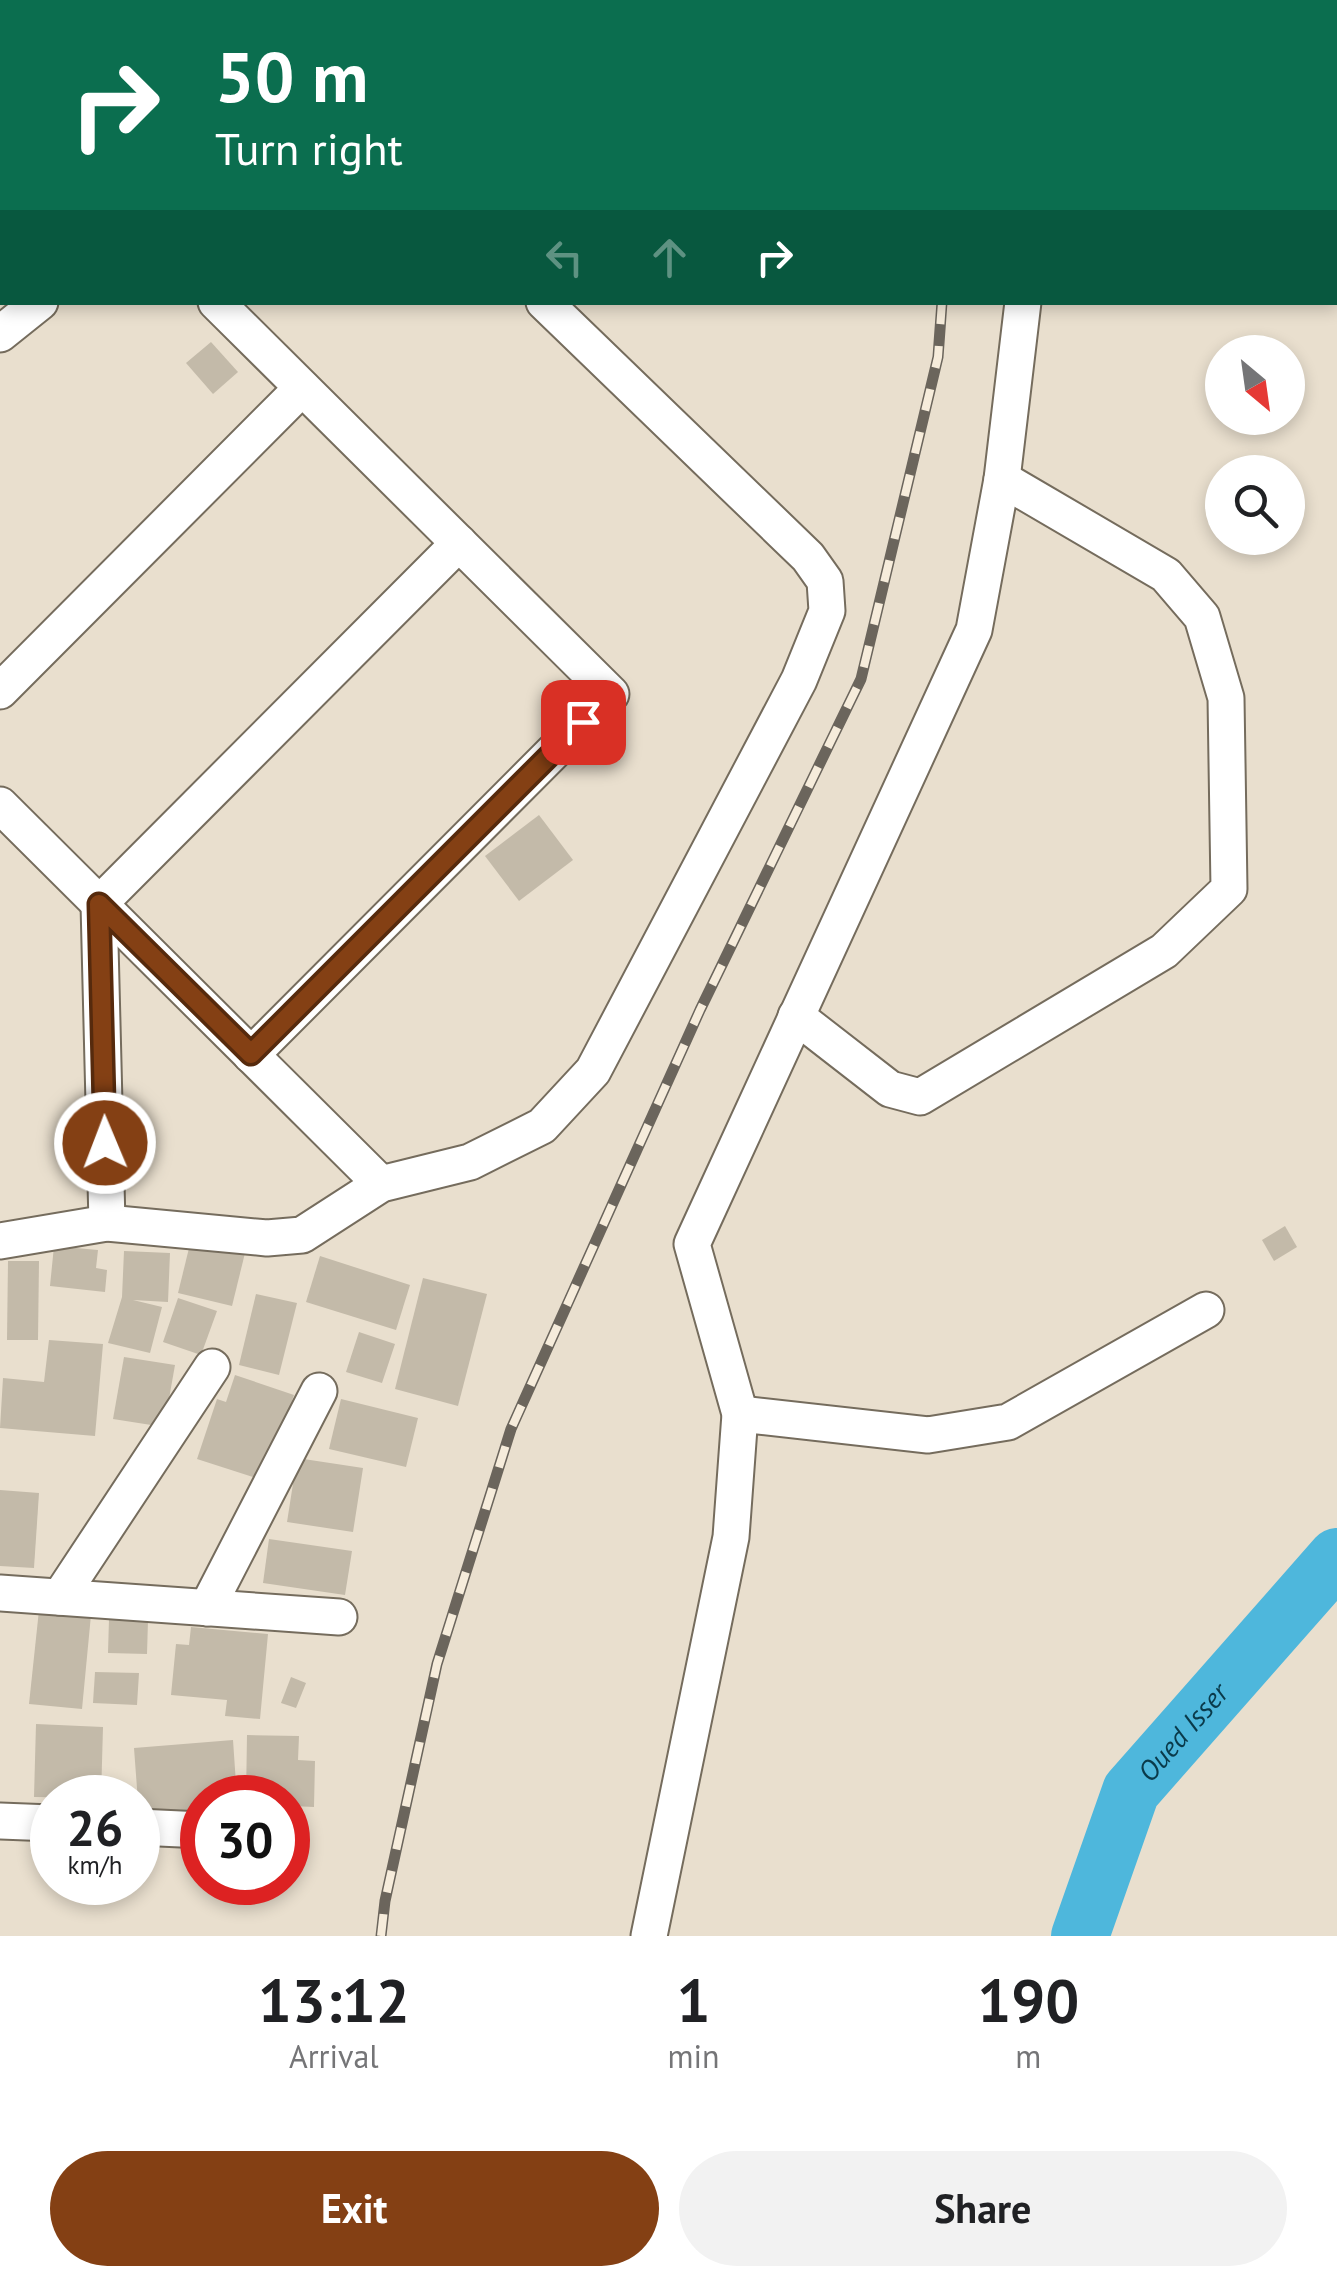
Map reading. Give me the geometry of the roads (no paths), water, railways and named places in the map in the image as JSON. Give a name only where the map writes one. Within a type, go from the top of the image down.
[{"type":"street","points":[[0,334],[36,305]]},
{"type":"street","points":[[219,305],[611,694],[251,1054]]},
{"type":"street","points":[[0,1241],[107,1223],[267,1238],[302,1234],[382,1184],[470,1162],[542,1126],[592,1071],[798,680],[827,611],[825,581],[808,558],[547,305]]},
{"type":"street","points":[[649,1936],[731,1537],[740,1414],[692,1244],[974,630],[1002,479],[1023,305]]},
{"type":"street","points":[[0,692],[302,388]]},
{"type":"street","points":[[796,1016],[890,1090],[920,1098],[1164,951],[1230,889],[1226,698],[1202,618],[1166,575],[1002,479]]},
{"type":"street","points":[[107,1223],[99,904],[458,543]]},
{"type":"street","points":[[0,805],[382,1184]]},
{"type":"street","points":[[740,1414],[928,1435],[1008,1422],[1206,1310]]},
{"type":"street","points":[[60,1597],[212,1367]]},
{"type":"street","points":[[207,1608],[319,1391]]},
{"type":"street","points":[[0,1592],[339,1618]]},
{"type":"street","points":[[0,1821],[30,1822]]},
{"type":"waterway","name":"Oued Isser","points":[[1080,1936],[1131,1791],[1337,1557]]},
{"type":"railway","points":[[381,1936],[385,1901],[437,1664],[511,1429],[700,1010],[861,679],[938,357],[942,305]]}]
